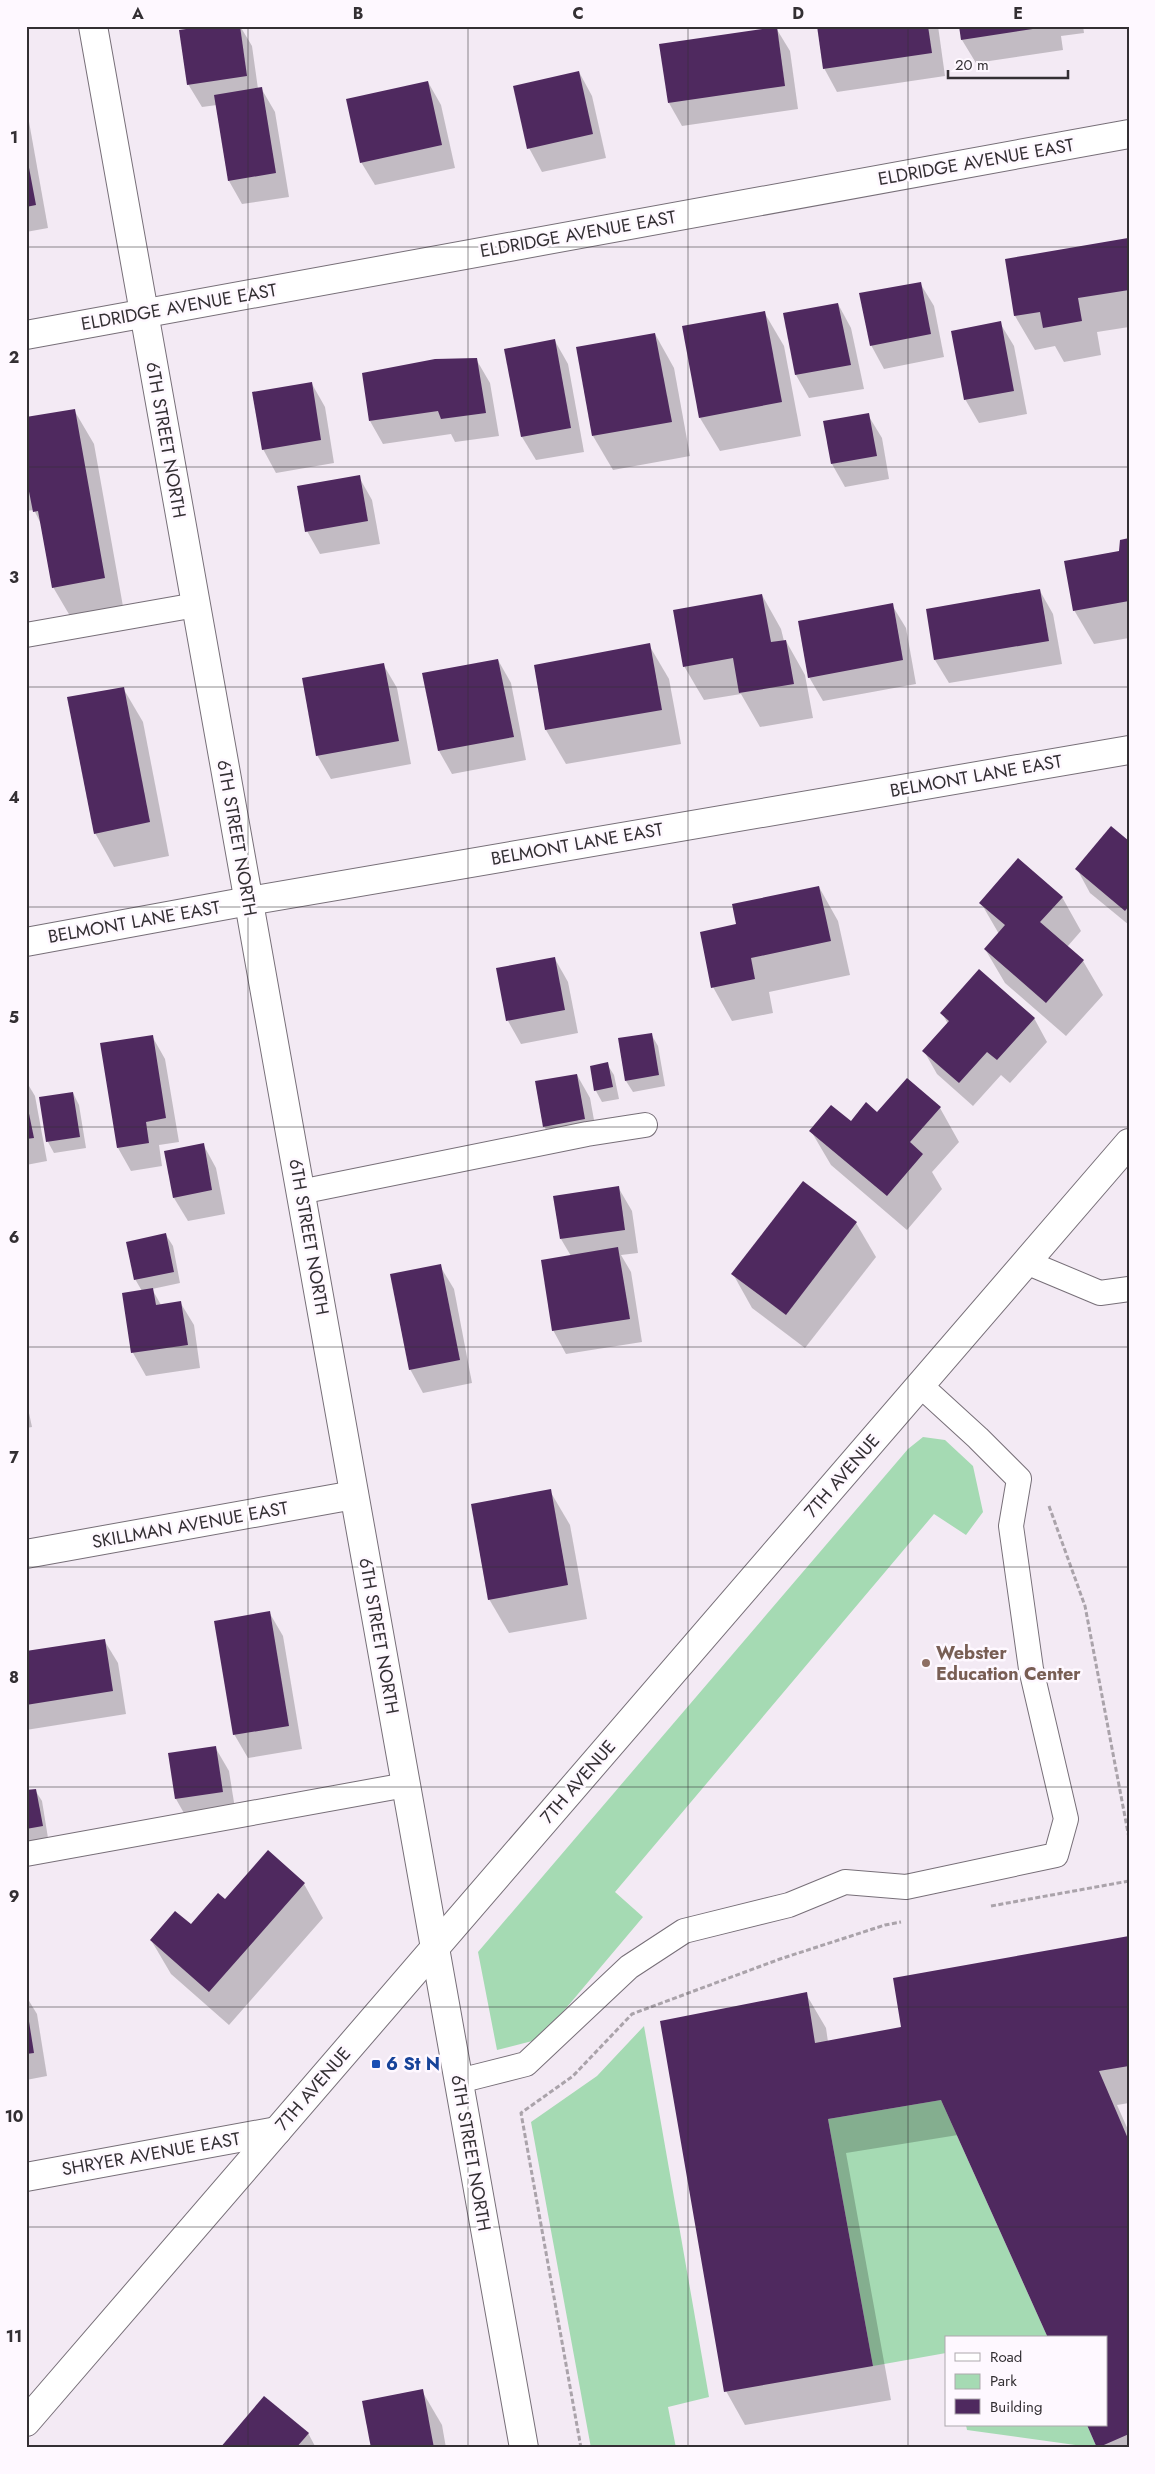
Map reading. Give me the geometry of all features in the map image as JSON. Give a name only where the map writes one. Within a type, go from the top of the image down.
[{"type":"street","name":"6TH STREET NORTH","points":[[93,26],[524,2448]]},
{"type":"street","name":"ELDRIDGE AVENUE EAST","points":[[26,335],[1129,134]]},
{"type":"street","name":"BELMONT LANE EAST","points":[[26,942],[249,901],[1129,750]]},
{"type":"street","name":"7TH AVENUE","points":[[26,2422],[1129,1142]]},
{"type":"street","name":"SKILLMAN AVENUE EAST","points":[[26,1554],[354,1495]]},
{"type":"street","name":"SHRYER AVENUE EAST","points":[[26,2177],[277,2131]]},
{"type":"lane","points":[[26,635],[196,605]]},
{"type":"lane","points":[[300,1192],[587,1134],[645,1125]]},
{"type":"lane","points":[[1026,1262],[1100,1293],[1129,1289]]},
{"type":"lane","points":[[459,2081],[526,2064],[629,1967],[684,1931],[789,1905],[844,1882],[906,1887],[1056,1855],[1066,1819],[1031,1669],[1011,1526],[1019,1479],[920,1385]]},
{"type":"lane","points":[[26,1854],[406,1785]]},
{"type":"path","points":[[1045,1496],[1085,1606],[1129,1838]]},
{"type":"path","points":[[983,1907],[1129,1880]]},
{"type":"path","points":[[581,2448],[521,2113],[573,2076],[632,2014],[780,1959],[885,1925],[905,1921]]},
{"type":"green space","points":[[923,1437],[945,1440],[973,1466],[983,1512],[966,1535],[934,1514],[615,1892],[643,1917],[540,2039],[497,2050],[478,1952],[908,1449]]},
{"type":"green space","points":[[644,2026],[709,2397],[668,2407],[676,2448],[591,2448],[531,2122],[597,2076]]},
{"type":"green space","points":[[941,2100],[1047,2336],[945,2336],[945,2353],[873,2366],[828,2119]]},
{"type":"green space","points":[[966,2426],[1087,2426],[1097,2448],[967,2430]]},
{"type":"building","points":[[207,26],[240,26],[247,76],[187,85],[179,30]]},
{"type":"building","points":[[817,26],[928,26],[932,53],[823,69]]},
{"type":"building","points":[[959,26],[1046,26],[1046,27],[961,40]]},
{"type":"building","points":[[777,27],[785,86],[668,103],[659,44]]},
{"type":"building","points":[[579,71],[593,134],[527,149],[513,86]]},
{"type":"building","points":[[428,81],[442,145],[360,163],[346,99]]},
{"type":"building","points":[[262,87],[276,173],[228,181],[214,95]]},
{"type":"building","points":[[26,158],[36,205],[26,207]]},
{"type":"building","points":[[1128,238],[1129,290],[1078,298],[1082,321],[1043,328],[1040,312],[1014,316],[1005,259]]},
{"type":"building","points":[[921,282],[931,334],[870,346],[859,293]]},
{"type":"building","points":[[838,303],[851,365],[795,375],[783,313]]},
{"type":"building","points":[[765,311],[782,402],[699,418],[682,326]]},
{"type":"building","points":[[1001,321],[1014,391],[964,400],[951,331]]},
{"type":"building","points":[[655,333],[672,422],[592,436],[576,347]]},
{"type":"building","points":[[555,339],[571,428],[521,437],[504,349]]},
{"type":"building","points":[[477,358],[486,413],[441,419],[438,411],[369,421],[362,373],[435,359]]},
{"type":"building","points":[[312,382],[321,440],[262,450],[252,392]]},
{"type":"building","points":[[75,409],[105,578],[52,588],[38,511],[33,512],[26,476],[26,417]]},
{"type":"building","points":[[869,413],[877,456],[831,464],[823,421]]},
{"type":"building","points":[[360,475],[368,521],[305,532],[297,486]]},
{"type":"building","points":[[1129,538],[1129,601],[1073,611],[1064,561],[1119,551],[1120,540]]},
{"type":"building","points":[[1040,589],[1049,641],[934,660],[926,609]]},
{"type":"building","points":[[762,594],[771,642],[786,640],[794,684],[739,693],[733,658],[683,667],[673,610]]},
{"type":"building","points":[[893,603],[903,660],[808,678],[798,621]]},
{"type":"building","points":[[650,643],[662,710],[545,730],[534,665]]},
{"type":"building","points":[[498,659],[514,737],[438,751],[422,673]]},
{"type":"building","points":[[384,663],[399,741],[316,756],[302,678]]},
{"type":"building","points":[[124,687],[150,822],[94,834],[67,697]]},
{"type":"building","points":[[1111,826],[1129,841],[1129,906],[1125,911],[1075,869]]},
{"type":"building","points":[[1018,858],[1063,897],[1040,922],[1084,960],[1046,1003],[984,949],[1005,925],[979,903]]},
{"type":"building","points":[[819,886],[831,941],[751,958],[755,979],[711,988],[700,932],[736,924],[732,904]]},
{"type":"building","points":[[555,957],[565,1010],[506,1021],[496,968]]},
{"type":"building","points":[[979,969],[1035,1018],[997,1060],[987,1052],[959,1083],[922,1051],[949,1021],[940,1013]]},
{"type":"building","points":[[652,1033],[659,1075],[625,1081],[618,1038]]},
{"type":"building","points":[[153,1035],[166,1118],[146,1122],[149,1143],[117,1148],[100,1043]]},
{"type":"building","points":[[608,1062],[613,1087],[594,1091],[590,1066]]},
{"type":"building","points":[[577,1074],[585,1119],[543,1127],[535,1081]]},
{"type":"building","points":[[907,1078],[941,1107],[910,1142],[923,1154],[887,1196],[809,1131],[831,1105],[851,1121],[866,1102],[877,1112]]},
{"type":"building","points":[[73,1092],[80,1137],[46,1142],[39,1097]]},
{"type":"building","points":[[26,1099],[34,1138],[26,1139]]},
{"type":"building","points":[[204,1143],[212,1190],[173,1198],[164,1151]]},
{"type":"building","points":[[803,1181],[857,1222],[786,1315],[731,1274]]},
{"type":"building","points":[[619,1186],[625,1230],[560,1239],[553,1196]]},
{"type":"building","points":[[166,1233],[174,1272],[134,1280],[126,1242]]},
{"type":"building","points":[[618,1247],[630,1319],[552,1331],[541,1260]]},
{"type":"building","points":[[441,1264],[460,1360],[409,1370],[390,1274]]},
{"type":"building","points":[[153,1288],[156,1305],[181,1301],[188,1345],[131,1353],[122,1293]]},
{"type":"building","points":[[551,1489],[568,1585],[488,1600],[471,1504]]},
{"type":"building","points":[[270,1611],[289,1726],[233,1735],[214,1621]]},
{"type":"building","points":[[105,1639],[113,1691],[26,1705],[26,1651]]},
{"type":"building","points":[[216,1746],[223,1792],[175,1799],[168,1753]]},
{"type":"building","points":[[36,1789],[43,1826],[26,1829],[26,1790]]},
{"type":"building","points":[[268,1850],[305,1883],[209,1992],[150,1940],[175,1911],[191,1924],[218,1893],[225,1899]]},
{"type":"building","points":[[1129,1936],[1129,2066],[1099,2071],[1129,2141],[1129,2434],[1097,2448],[1087,2426],[1108,2426],[1108,2336],[1047,2336],[941,2100],[828,2119],[873,2366],[724,2392],[660,2021],[807,1992],[815,2043],[901,2027],[893,1978]]},
{"type":"building","points":[[26,2010],[34,2053],[26,2054]]},
{"type":"building","points":[[423,2389],[434,2448],[371,2448],[362,2401]]},
{"type":"building","points":[[264,2396],[309,2433],[296,2448],[220,2448]]},
{"type":"place","name":"Webster Education Center","points":[[926,1663]]},
{"type":"place","name":"6 St N","points":[[376,2064]]}]
